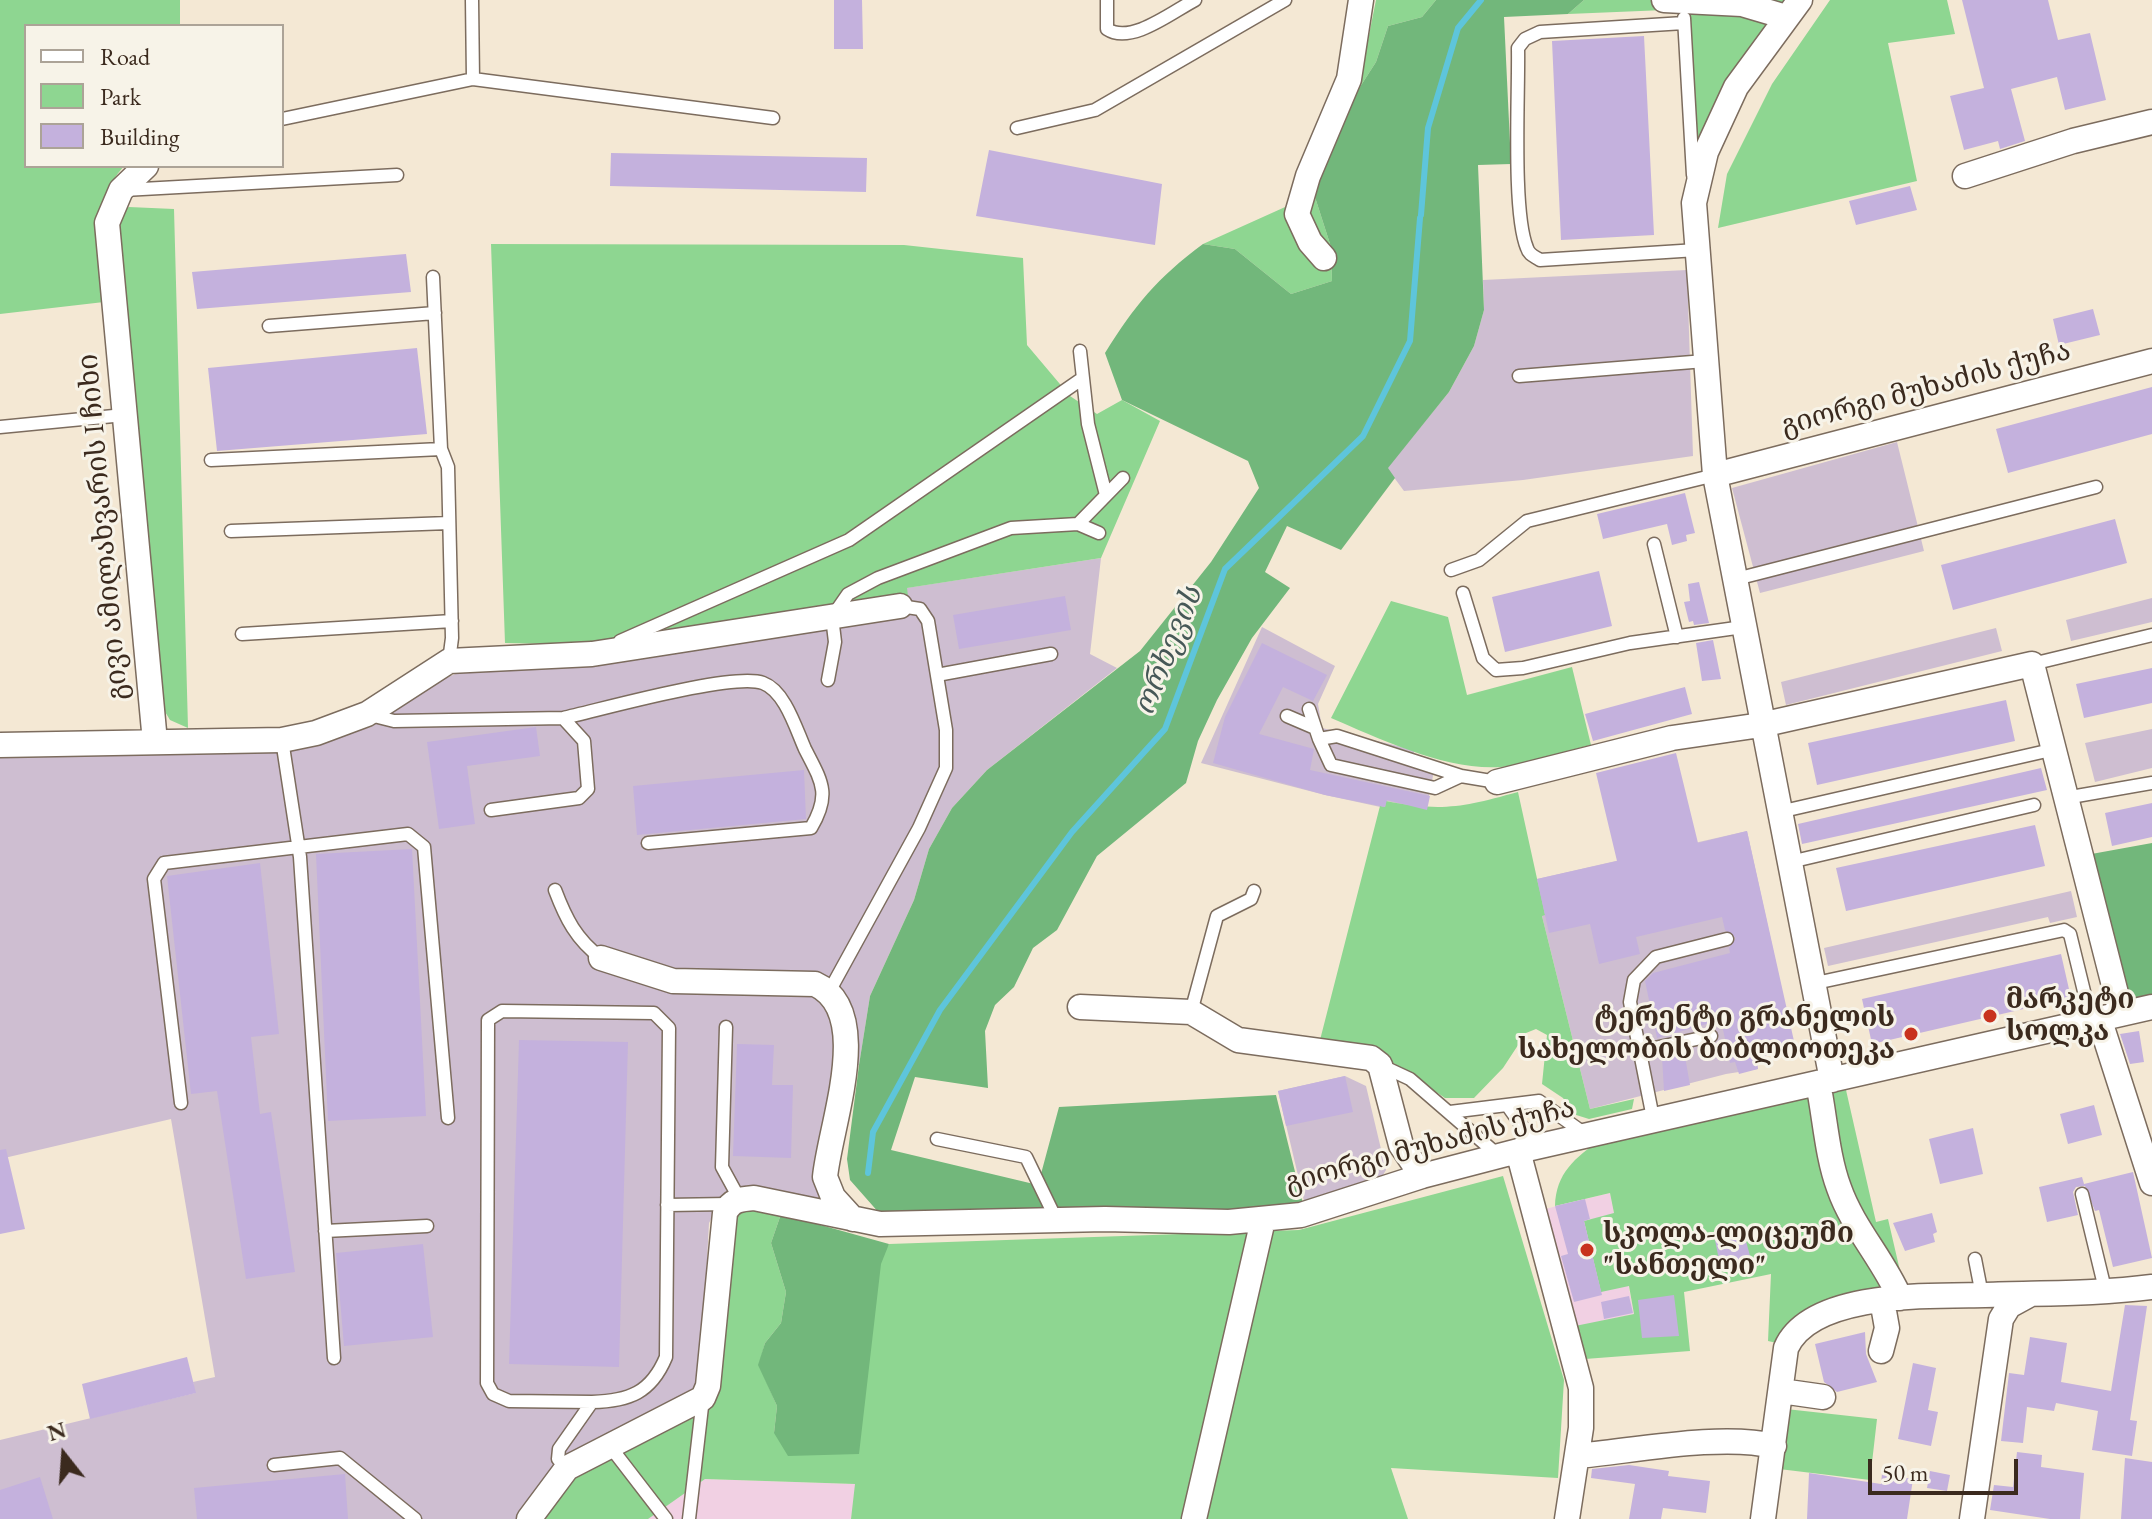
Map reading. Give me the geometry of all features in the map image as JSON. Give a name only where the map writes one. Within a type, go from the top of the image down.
[{"type":"street","points":[[1324,258],[1310,242],[1297,214],[1308,176],[1349,79],[1361,0]]},
{"type":"street","points":[[1677,8],[1742,4],[1793,9]]},
{"type":"street","points":[[1793,9],[1736,87],[1706,152],[1694,203],[1697,250],[1715,475],[1761,725],[1790,862],[1811,984],[1838,1186],[1891,1299],[1881,1351]]},
{"type":"street","points":[[1965,176],[2073,141],[2152,122]]},
{"type":"street","name":"გივი ამილახვარის I ჩიხი","points":[[0,745],[155,742],[107,223],[121,190],[144,168]]},
{"type":"street","name":"გიორგი მუხაძის ქუჩა","points":[[1715,475],[2152,361]]},
{"type":"street","points":[[155,742],[282,740],[316,733],[367,714],[449,661],[592,654],[900,606]]},
{"type":"street","points":[[1497,782],[1672,738],[1761,725],[2032,664],[2064,799],[2104,1017],[2152,1183]]},
{"type":"street","points":[[601,958],[673,981],[815,984],[830,990],[842,1007],[847,1046],[825,1177],[833,1197],[853,1219]]},
{"type":"street","points":[[1080,1007],[1191,1012],[1238,1040],[1359,1054],[1380,1065],[1401,1145],[1422,1176]]},
{"type":"street","name":"გიორგი მუხაძის ქუჩა","points":[[741,1201],[880,1224],[1263,1220],[1301,1215],[1422,1176],[1585,1134],[2152,1007]]},
{"type":"street","points":[[1518,1151],[1581,1388],[1577,1456],[1567,1519]]},
{"type":"street","points":[[529,1519],[567,1468],[703,1398],[708,1386],[725,1213],[741,1201]]},
{"type":"street","points":[[1194,1519],[1263,1220]]},
{"type":"street","points":[[1763,1519],[1786,1348],[1797,1330],[1841,1309],[1930,1294],[1982,1295],[2152,1287]]},
{"type":"street","points":[[1972,1519],[2001,1319],[2009,1306],[2033,1293]]},
{"type":"street","points":[[1781,1391],[1823,1397]]},
{"type":"street","points":[[1577,1456],[1715,1443],[1756,1442],[1774,1446]]},
{"type":"lane","points":[[472,0],[473,79]]},
{"type":"lane","points":[[1107,0],[1107,29],[1115,34],[1130,34],[1195,0]]},
{"type":"lane","points":[[1017,128],[1095,110],[1285,0]]},
{"type":"lane","points":[[1694,203],[1677,8],[1540,32],[1525,39],[1518,48],[1520,195],[1528,253],[1540,260],[1697,250]]},
{"type":"lane","points":[[284,119],[473,79],[773,118]]},
{"type":"lane","points":[[121,190],[397,175]]},
{"type":"lane","points":[[433,277],[441,449],[448,467],[452,621],[449,661]]},
{"type":"lane","points":[[269,326],[435,313]]},
{"type":"lane","points":[[1080,351],[1088,424],[1106,495]]},
{"type":"lane","points":[[1519,376],[1705,361]]},
{"type":"lane","points":[[592,654],[849,540],[1083,378]]},
{"type":"lane","points":[[0,427],[124,415]]},
{"type":"lane","points":[[211,460],[441,449]]},
{"type":"lane","points":[[1451,570],[1479,560],[1527,521],[1715,475]]},
{"type":"lane","points":[[1078,524],[1123,478]]},
{"type":"lane","points":[[1736,579],[2096,487]]},
{"type":"lane","points":[[231,531],[449,523]]},
{"type":"lane","points":[[828,680],[835,642],[832,617],[848,594],[945,550],[1011,528],[1078,524],[1099,533]]},
{"type":"lane","points":[[1654,544],[1677,637]]},
{"type":"lane","points":[[1463,593],[1483,658],[1496,670],[1523,668],[1630,643],[1743,627]]},
{"type":"lane","points":[[830,990],[919,828],[946,768],[946,730],[928,621],[920,609],[900,606]]},
{"type":"lane","points":[[242,634],[452,621]]},
{"type":"lane","points":[[2032,664],[2152,635]]},
{"type":"lane","points":[[937,675],[1051,654]]},
{"type":"lane","points":[[367,714],[394,721],[563,718],[732,681],[763,683],[779,696],[820,778],[823,807],[811,828],[648,843]]},
{"type":"lane","points":[[1309,709],[1331,765],[1435,788],[1461,776]]},
{"type":"lane","points":[[1287,716],[1317,733],[1337,736],[1461,776],[1497,782]]},
{"type":"lane","points":[[491,810],[579,798],[588,789],[584,741],[563,718]]},
{"type":"lane","points":[[282,740],[298,847],[334,1358]]},
{"type":"lane","points":[[1779,812],[2051,750]]},
{"type":"lane","points":[[2064,799],[2152,783]]},
{"type":"lane","points":[[1790,862],[2034,805]]},
{"type":"lane","points":[[181,1103],[154,879],[164,863],[408,834],[424,847],[448,1118]]},
{"type":"lane","points":[[555,890],[566,921],[580,942],[601,958]]},
{"type":"lane","points":[[1191,1012],[1217,916],[1251,899],[1254,891]]},
{"type":"lane","points":[[1811,984],[2064,930],[2070,934],[2104,1017]]},
{"type":"lane","points":[[1653,1118],[1630,1002],[1634,980],[1656,957],[1727,939]]},
{"type":"lane","points":[[502,1011],[654,1013],[662,1020],[669,1028],[667,1205],[666,1357],[650,1386],[619,1401],[509,1401],[493,1394],[487,1383],[488,1020],[502,1011]]},
{"type":"lane","points":[[667,1205],[741,1201],[722,1167],[726,1027]]},
{"type":"lane","points":[[1640,1051],[1711,1036]]},
{"type":"lane","points":[[1380,1065],[1410,1079],[1450,1112],[1518,1151]]},
{"type":"lane","points":[[1450,1112],[1539,1101],[1585,1134]]},
{"type":"lane","points":[[1507,1105],[1518,1151]]},
{"type":"lane","points":[[937,1139],[1026,1157],[1057,1221]]},
{"type":"lane","points":[[2082,1194],[2105,1289]]},
{"type":"lane","points":[[325,1231],[427,1226]]},
{"type":"lane","points":[[1975,1259],[1982,1295]]},
{"type":"lane","points":[[689,1519],[703,1398]]},
{"type":"lane","points":[[567,1468],[558,1459],[559,1449],[592,1402]]},
{"type":"lane","points":[[609,1445],[666,1519]]},
{"type":"lane","points":[[274,1465],[340,1458],[415,1519]]},
{"type":"shaded area","points":[[1687,270],[1693,456],[1523,480],[1404,491],[1387,468],[1449,392],[1474,346],[1484,310],[1483,280]]},
{"type":"shaded area","points":[[1897,442],[1924,551],[1760,593],[1732,488]]},
{"type":"shaded area","points":[[1101,558],[1090,654],[1117,668],[987,770],[952,808],[929,849],[914,900],[870,996],[859,1065],[834,1066],[815,1177],[819,1200],[749,1185],[725,1192],[709,1223],[701,1368],[696,1387],[686,1400],[547,1476],[516,1519],[0,1519],[0,1440],[195,1393],[193,1382],[215,1377],[171,1119],[0,1159],[0,756],[310,746],[371,727],[435,683],[462,671],[911,615],[906,588]]},
{"type":"shaded area","points":[[2152,598],[2152,622],[2071,641],[2066,620]]},
{"type":"shaded area","points":[[1262,627],[1335,666],[1318,704],[1322,728],[1415,750],[1412,758],[1434,771],[1426,810],[1387,801],[1385,808],[1201,763]]},
{"type":"shaded area","points":[[1996,628],[2002,651],[1786,705],[1781,682]]},
{"type":"shaded area","points":[[2152,729],[2152,768],[2095,782],[2085,743]]},
{"type":"shaded area","points":[[1747,831],[1795,1050],[1756,1058],[1758,1069],[1726,1074],[1590,1109],[1542,916],[1537,879]]},
{"type":"shaded area","points":[[2071,891],[2077,917],[2050,923],[2048,917],[1828,966],[1824,948]]},
{"type":"shaded area","points":[[1345,1076],[1366,1086],[1386,1170],[1377,1185],[1305,1205],[1278,1091]]},
{"type":"shaded area","name":"სკოლა-ლიცეუმი \"სანთელი\"","points":[[1610,1193],[1634,1314],[1574,1327],[1541,1210]]},
{"type":"shaded area","points":[[705,1479],[857,1486],[851,1519],[647,1519]]},
{"type":"green space","points":[[0,0],[180,0],[180,24],[24,24],[24,168],[123,168],[104,198],[99,214],[98,247],[104,302],[0,314]]},
{"type":"green space","points":[[1376,0],[1436,0],[1422,17],[1388,26],[1376,62],[1358,90]]},
{"type":"green space","points":[[1436,0],[1584,0],[1568,14],[1504,17],[1511,164],[1478,165],[1484,310],[1474,346],[1449,392],[1388,468],[1395,478],[1341,550],[1287,526],[1265,572],[1290,588],[1252,638],[1217,700],[1198,741],[1186,783],[1097,856],[1057,930],[1033,948],[1014,987],[995,1005],[985,1031],[988,1088],[915,1077],[891,1150],[1038,1185],[1059,1107],[1276,1095],[1303,1204],[1265,1210],[880,1214],[850,1180],[847,1159],[859,1065],[870,996],[914,900],[929,849],[952,808],[987,770],[1140,651],[1211,562],[1259,488],[1248,461],[1122,400],[1105,353],[1148,293],[1203,244],[1235,249],[1291,294],[1332,281],[1331,247],[1314,194],[1358,90],[1376,62],[1388,26],[1422,17]]},
{"type":"green space","points":[[1584,0],[1790,0],[1696,158],[1689,9],[1568,14]]},
{"type":"green space","points":[[1830,0],[1947,0],[1955,34],[1888,43],[1917,181],[1718,228],[1727,174],[1772,84]]},
{"type":"green space","points":[[1314,194],[1331,247],[1332,281],[1291,294],[1235,249],[1203,244]]},
{"type":"green space","points":[[129,207],[174,209],[188,728],[170,720],[161,705],[113,230],[119,212]]},
{"type":"green space","points":[[491,244],[904,245],[1023,258],[1027,345],[1070,396],[1097,414],[1122,400],[1160,421],[1101,558],[907,588],[908,596],[591,645],[505,643]]},
{"type":"green space","points":[[1391,601],[1448,617],[1467,695],[1572,667],[1591,745],[1523,764],[1480,767],[1414,752],[1331,718]]},
{"type":"green space","points":[[1518,792],[1545,915],[1542,916],[1590,1109],[1634,1099],[1632,1109],[1589,1119],[1573,1114],[1563,1098],[1542,1084],[1547,1035],[1536,1029],[1526,1033],[1503,1068],[1474,1098],[1445,1098],[1386,1058],[1320,1040],[1380,806],[1385,807],[1386,801],[1453,806]]},
{"type":"green space","points":[[2152,843],[2152,996],[2138,999],[2123,992],[2086,855]]},
{"type":"green space","points":[[1846,1090],[1876,1222],[1888,1219],[1904,1288],[1777,1343],[1768,1341],[1771,1274],[1684,1292],[1690,1351],[1585,1359],[1575,1326],[1634,1314],[1629,1286],[1601,1292],[1584,1221],[1614,1213],[1610,1193],[1555,1206],[1559,1184],[1568,1167],[1600,1140]]},
{"type":"green space","points":[[1503,1176],[1564,1380],[1558,1478],[1391,1468],[1408,1519],[851,1519],[855,1484],[705,1479],[648,1519],[538,1519],[572,1472],[712,1399],[733,1220],[744,1211],[761,1209],[781,1214],[771,1243],[786,1292],[781,1323],[765,1343],[759,1365],[777,1406],[774,1433],[889,1244],[1299,1230]]},
{"type":"green space","points":[[781,1214],[889,1244],[881,1264],[859,1454],[788,1456],[774,1433],[777,1406],[758,1365],[765,1343],[781,1323],[786,1292],[771,1243]]},
{"type":"green space","points":[[1786,1409],[1877,1419],[1870,1480],[1779,1469]]},
{"type":"building","points":[[834,0],[862,0],[863,49],[834,49]]},
{"type":"building","points":[[1962,0],[2048,0],[2058,40],[2090,33],[2106,100],[2065,110],[2057,77],[2011,89],[2025,141],[2000,149],[1998,141],[1964,150],[1950,96],[1984,88]]},
{"type":"building","points":[[1644,36],[1654,235],[1561,240],[1552,41]]},
{"type":"building","points":[[989,150],[1162,184],[1155,245],[976,216]]},
{"type":"building","points":[[611,153],[867,158],[866,192],[610,186]]},
{"type":"building","points":[[1910,186],[1917,210],[1856,225],[1849,201]]},
{"type":"building","points":[[406,254],[411,292],[197,309],[192,272]]},
{"type":"building","points":[[2093,309],[2100,335],[2059,345],[2053,319]]},
{"type":"building","points":[[417,348],[427,434],[217,451],[208,368]]},
{"type":"building","points":[[2152,387],[2152,434],[2008,473],[1996,429]]},
{"type":"building","points":[[1685,493],[1695,533],[1686,535],[1687,541],[1672,545],[1667,524],[1603,539],[1597,514]]},
{"type":"building","points":[[2115,519],[2127,563],[1953,610],[1941,565]]},
{"type":"building","points":[[1599,571],[1612,626],[1505,652],[1492,597]]},
{"type":"building","points":[[1699,582],[1709,623],[1694,625],[1693,621],[1689,622],[1684,602],[1690,601],[1688,584]]},
{"type":"building","points":[[1065,596],[1071,630],[959,649],[953,615]]},
{"type":"building","points":[[1713,640],[1721,679],[1702,681],[1696,643]]},
{"type":"building","points":[[1262,643],[1327,675],[1313,701],[1283,687],[1259,734],[1314,749],[1310,770],[1430,796],[1427,810],[1387,800],[1385,807],[1325,795],[1213,763],[1225,717]]},
{"type":"building","points":[[2152,668],[2152,703],[2084,718],[2076,684]]},
{"type":"building","points":[[1685,687],[1692,714],[1593,741],[1585,714]]},
{"type":"building","points":[[2006,700],[2015,741],[1817,785],[1808,743]]},
{"type":"building","points":[[536,727],[540,756],[467,766],[475,824],[439,829],[427,742]]},
{"type":"building","points":[[1676,753],[1698,843],[1747,831],[1796,1050],[1756,1058],[1758,1069],[1739,1074],[1735,1062],[1730,1063],[1721,1020],[1657,1038],[1645,981],[1653,973],[1730,953],[1729,948],[1736,938],[1725,930],[1722,917],[1636,937],[1640,954],[1599,964],[1590,924],[1549,933],[1537,879],[1617,861],[1596,773]]},
{"type":"building","points":[[2041,768],[2047,790],[1802,844],[1798,824]]},
{"type":"building","points":[[804,770],[806,819],[637,835],[633,786]]},
{"type":"building","points":[[2152,803],[2152,837],[2112,846],[2105,813]]},
{"type":"building","points":[[2035,825],[2045,866],[1846,911],[1836,868]]},
{"type":"building","points":[[412,849],[426,1116],[328,1121],[316,854]]},
{"type":"building","points":[[260,863],[279,1034],[251,1037],[260,1114],[271,1112],[295,1272],[246,1279],[217,1091],[191,1094],[167,876]]},
{"type":"building","points":[[2061,954],[2071,998],[1872,1044],[1862,999]]},
{"type":"building","points":[[2139,1031],[2144,1062],[2130,1064],[2120,1034]]},
{"type":"building","points":[[519,1040],[628,1042],[619,1367],[509,1364]]},
{"type":"building","points":[[737,1044],[774,1045],[772,1085],[793,1085],[791,1158],[733,1156]]},
{"type":"building","points":[[1684,1051],[1690,1085],[1664,1091],[1662,1056]]},
{"type":"building","points":[[1345,1076],[1353,1112],[1286,1126],[1278,1091]]},
{"type":"building","points":[[2094,1105],[2102,1135],[2068,1144],[2060,1114]]},
{"type":"building","points":[[1973,1128],[1983,1174],[1940,1184],[1929,1139]]},
{"type":"building","points":[[6,1149],[25,1229],[0,1234],[0,1150]]},
{"type":"building","points":[[2133,1172],[2152,1258],[2113,1267],[2099,1210],[2095,1211],[2085,1186],[2076,1187],[2073,1192],[2078,1215],[2047,1222],[2039,1187],[2082,1177],[2084,1184]]},
{"type":"building","points":[[1585,1199],[1590,1219],[1584,1221],[1602,1295],[1574,1302],[1561,1256],[1568,1254],[1555,1206]]},
{"type":"building","points":[[1932,1213],[1937,1232],[1933,1234],[1935,1242],[1905,1251],[1893,1223]]},
{"type":"building","points":[[1744,1234],[1752,1263],[1721,1270],[1715,1240]]},
{"type":"building","points":[[423,1244],[433,1337],[344,1346],[336,1253]]},
{"type":"building","points":[[1674,1295],[1679,1336],[1642,1338],[1638,1300]]},
{"type":"building","points":[[1629,1296],[1633,1313],[1604,1319],[1601,1302]]},
{"type":"building","points":[[2125,1305],[2147,1306],[2130,1420],[2137,1421],[2132,1456],[2092,1450],[2098,1411],[2056,1403],[2054,1411],[2027,1407],[2023,1443],[2001,1441],[2009,1373],[2024,1375],[2030,1337],[2067,1343],[2061,1382],[2111,1391]]},
{"type":"building","points":[[1865,1332],[1866,1354],[1877,1382],[1837,1392],[1824,1382],[1815,1344]]},
{"type":"building","points":[[187,1357],[196,1393],[90,1419],[82,1384]]},
{"type":"building","points":[[1913,1363],[1936,1368],[1928,1410],[1938,1412],[1931,1446],[1898,1439]]},
{"type":"building","points":[[2017,1452],[2042,1455],[2041,1467],[2084,1473],[2080,1519],[2050,1519],[1990,1510],[1994,1485],[2013,1487]]},
{"type":"building","points":[[2125,1458],[2152,1462],[2152,1519],[2121,1519]]},
{"type":"building","points":[[1629,1465],[1669,1471],[1668,1476],[1710,1481],[1706,1513],[1663,1508],[1661,1519],[1629,1519],[1635,1484],[1591,1478],[1592,1469]]},
{"type":"building","points":[[1930,1471],[1950,1475],[1947,1491],[1927,1488]]},
{"type":"building","points":[[1809,1473],[1881,1484],[1882,1474],[1913,1479],[1907,1519],[1807,1519]]},
{"type":"building","points":[[345,1474],[348,1519],[197,1519],[194,1488]]},
{"type":"building","points":[[40,1477],[53,1519],[0,1519],[0,1490]]},
{"type":"waterway","name":"ორხევის","points":[[1421,215],[1428,128],[1458,28],[1481,0]]},
{"type":"waterway","name":"ორხევის","points":[[868,1173],[873,1132],[940,1010],[1072,832],[1165,729],[1225,569],[1363,436],[1410,341],[1420,218]]},
{"type":"place","name":"მარკეტი სოლკა","points":[[1990,1016]]},
{"type":"place","name":"ტერენტი გრანელის სახელობის ბიბლიოთეკა","points":[[1911,1034]]},
{"type":"place","name":"სკოლა-ლიცეუმი \"სანთელი\"","points":[[1587,1250]]}]
